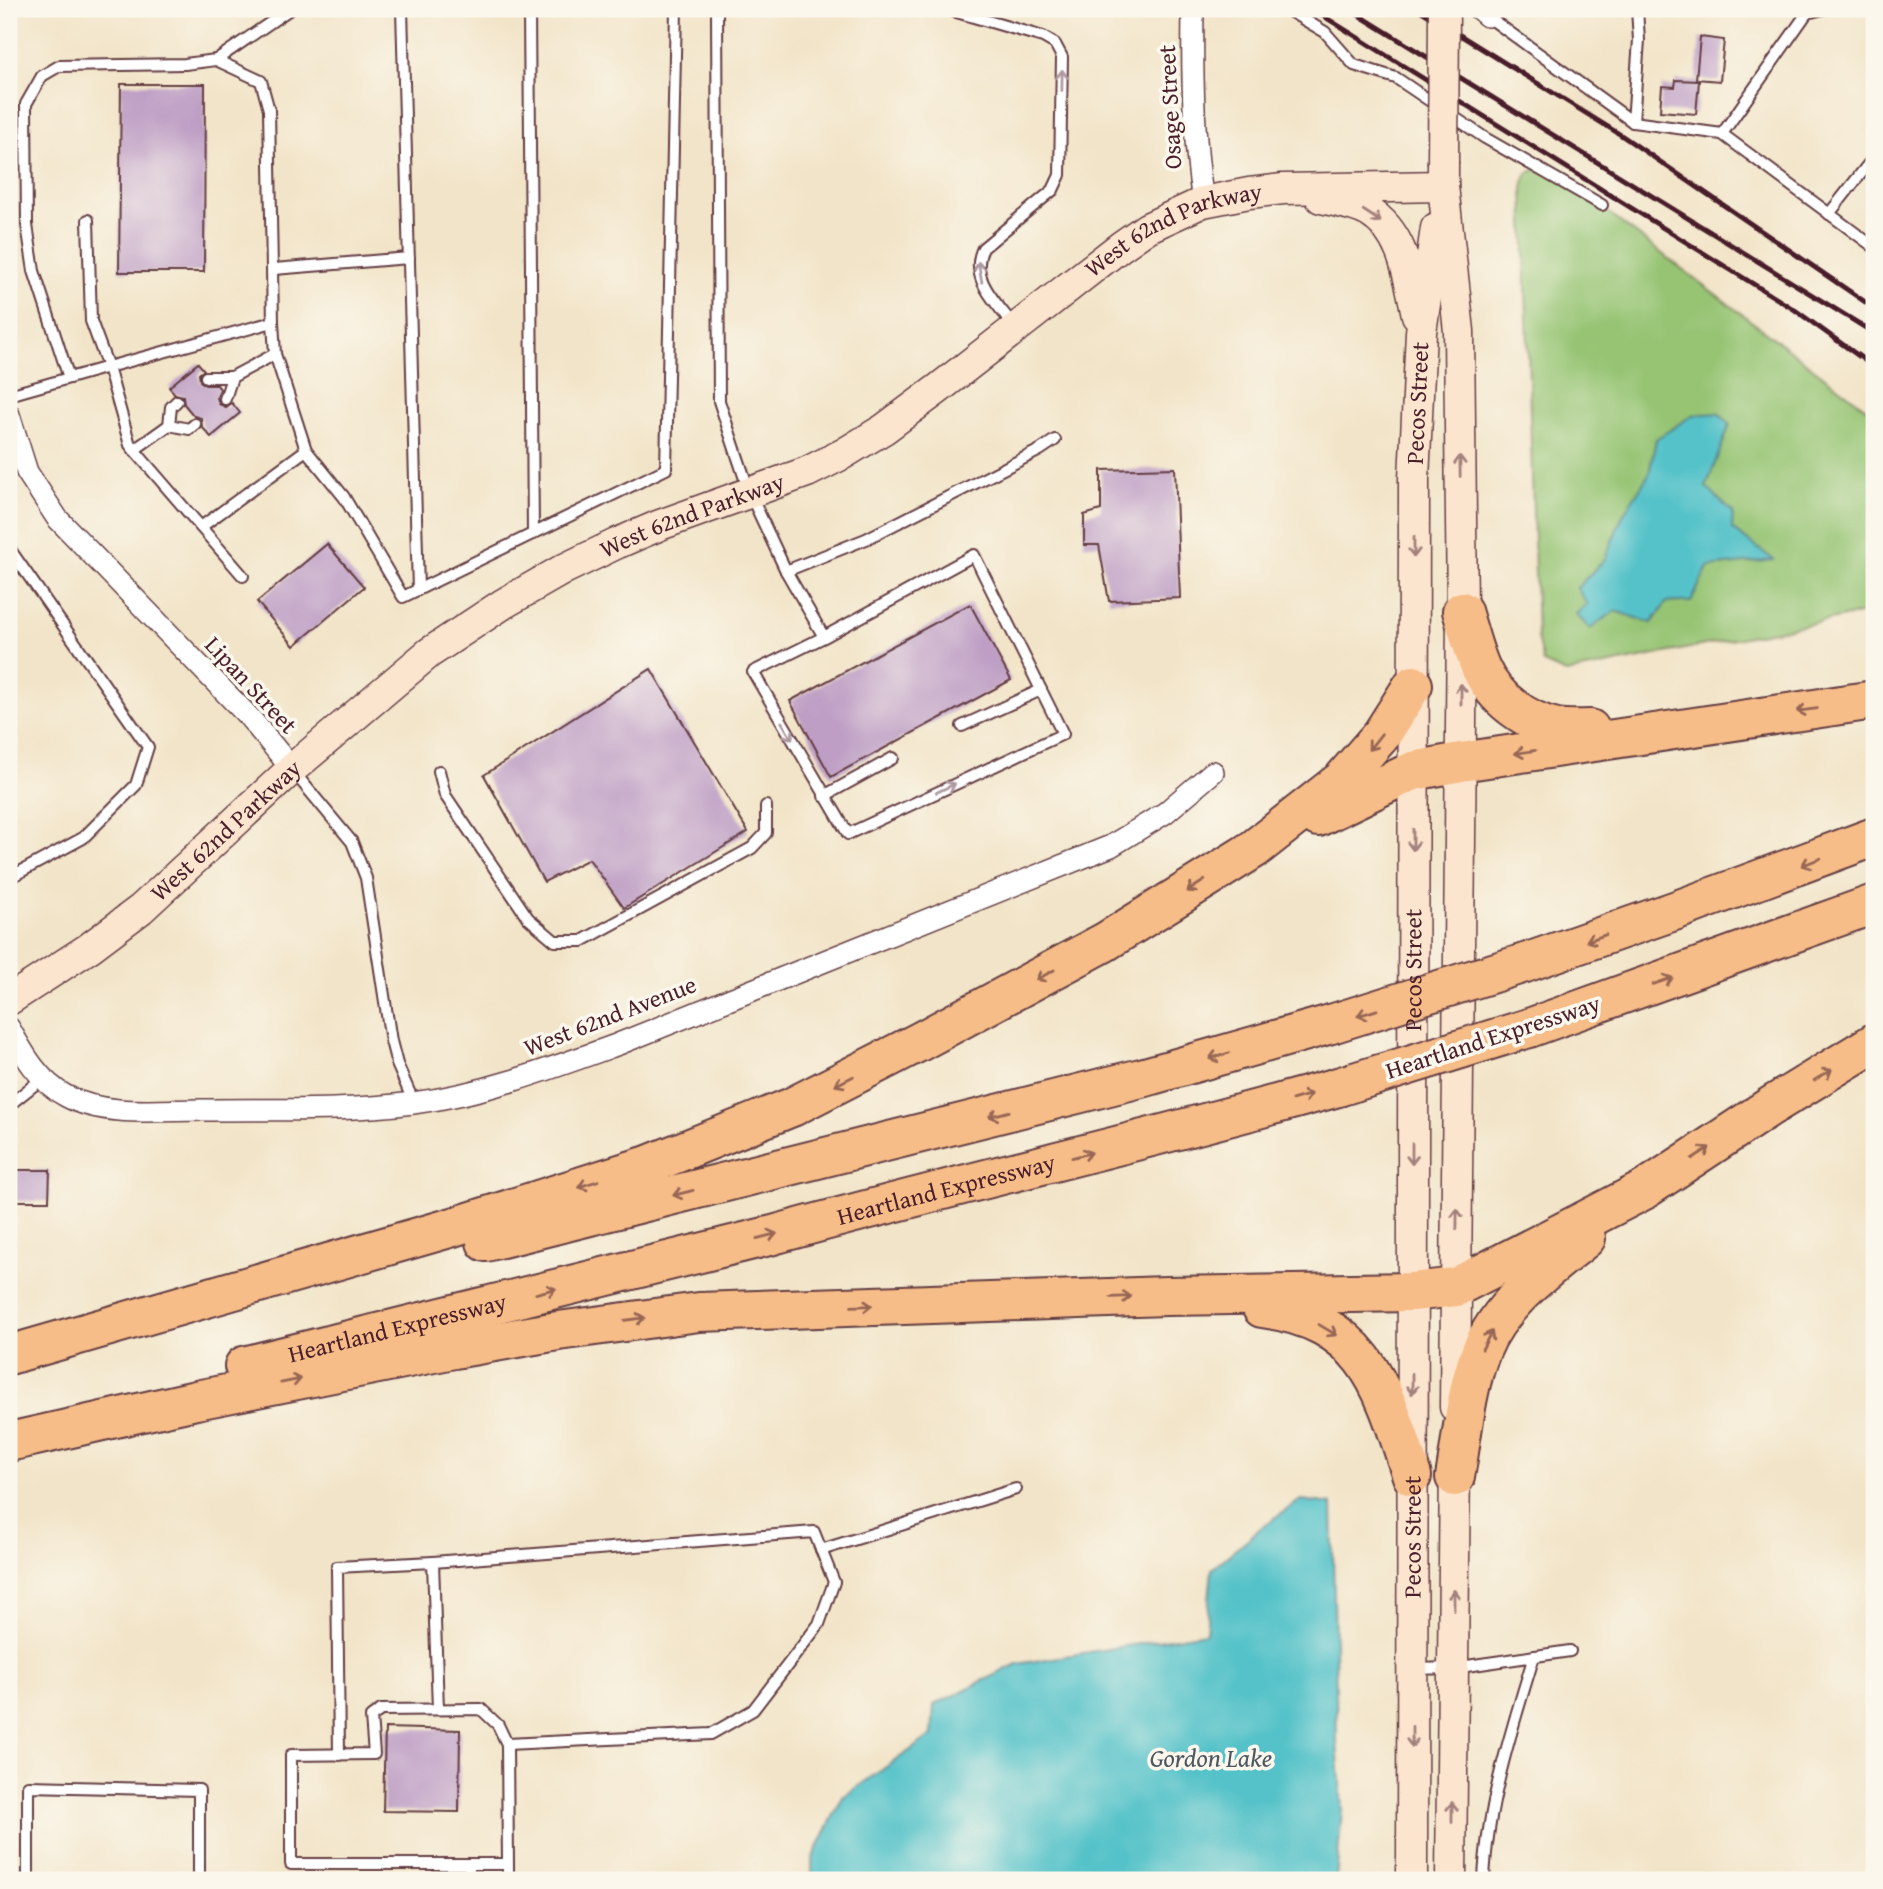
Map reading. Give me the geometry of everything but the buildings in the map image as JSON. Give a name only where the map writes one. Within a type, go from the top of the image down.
[{"type":"highway","points":[[1462,611],[1482,670],[1489,682],[1513,707],[1532,720],[1558,729],[1665,730]]},
{"type":"highway","points":[[1254,849],[1342,780],[1382,734],[1413,685]]},
{"type":"highway","points":[[9,1355],[453,1227],[648,1165],[792,1107],[1105,942],[1254,849],[1413,771],[1665,730],[1874,700]]},
{"type":"highway","points":[[9,1364],[419,1258],[1132,1080],[1331,1024],[1525,963],[1874,837]]},
{"type":"highway","name":"Heartland Expressway","points":[[9,1441],[246,1366],[1141,1141],[1338,1087],[1529,1028],[1874,904]]},
{"type":"highway","points":[[9,1441],[237,1392],[467,1347],[626,1320],[699,1312],[1167,1296],[1412,1292],[1456,1287],[1644,1190],[1771,1106],[1874,1044]]},
{"type":"highway","points":[[1455,1478],[1472,1377],[1481,1351],[1499,1319],[1531,1284],[1644,1190]]},
{"type":"highway","points":[[1167,1296],[1280,1311],[1306,1318],[1338,1336],[1358,1354],[1373,1373],[1385,1398],[1412,1476]]},
{"type":"main road","name":"Pecos Street","points":[[1444,9],[1443,175],[1459,331],[1462,611],[1451,1880]]},
{"type":"main road","name":"West 62nd Parkway","points":[[9,1000],[89,948],[141,909],[292,769],[429,653],[503,604],[564,569],[660,525],[807,472],[863,442],[939,389],[1147,228],[1203,202],[1249,193],[1443,175]]},
{"type":"main road","name":"Pecos Street","points":[[1412,1880],[1414,479],[1421,332],[1443,175]]},
{"type":"main road","points":[[1283,190],[1354,206],[1381,221],[1391,232],[1408,270],[1421,332]]},
{"type":"street","name":"Osage Street","points":[[1193,9],[1192,107],[1195,154],[1203,202]]},
{"type":"street","name":"Lipan Street","points":[[9,415],[27,472],[57,518],[250,718],[292,769]]},
{"type":"street","name":"West 62nd Avenue","points":[[9,1028],[21,1049],[55,1089],[75,1100],[118,1109],[322,1109],[414,1102],[491,1087],[550,1070],[1111,846],[1165,813],[1213,772]]},
{"type":"lane","points":[[69,378],[34,271],[28,237],[26,104],[41,76],[59,66],[185,64],[216,60],[290,9]]},
{"type":"lane","points":[[402,9],[418,590]]},
{"type":"lane","points":[[529,9],[533,534]]},
{"type":"lane","points":[[216,60],[261,81],[269,110],[275,354],[306,450],[344,498],[404,597],[666,469],[676,9]]},
{"type":"lane","points":[[946,9],[1043,37],[1055,44],[1062,57],[1060,175],[1053,190],[984,248],[979,257],[979,277],[1015,329]]},
{"type":"lane","points":[[1286,9],[1325,32],[1353,65],[1396,78],[1485,138],[1602,205]]},
{"type":"lane","points":[[1633,122],[1639,40],[1637,9]]},
{"type":"lane","points":[[1722,134],[1807,13],[1823,9]]},
{"type":"lane","points":[[717,11],[718,384],[724,417],[750,494],[786,571],[824,637]]},
{"type":"lane","points":[[1483,12],[1633,122],[1722,134],[1874,247]]},
{"type":"lane","points":[[1829,214],[1874,157]]},
{"type":"lane","points":[[88,220],[91,321],[108,367],[130,445],[243,576]]},
{"type":"lane","points":[[274,269],[409,258]]},
{"type":"lane","points":[[9,395],[273,322]]},
{"type":"lane","points":[[206,377],[232,377],[275,354]]},
{"type":"lane","points":[[225,399],[232,377]]},
{"type":"lane","points":[[169,425],[170,407],[177,401]]},
{"type":"lane","points":[[134,450],[169,425],[189,429],[195,424]]},
{"type":"lane","points":[[786,571],[866,539],[1055,440]]},
{"type":"lane","points":[[201,527],[306,450]]},
{"type":"lane","points":[[9,548],[148,747],[136,785],[83,838],[9,878]]},
{"type":"lane","points":[[974,555],[1063,734],[848,834],[753,672],[824,637],[974,555]]},
{"type":"lane","points":[[962,726],[1041,690]]},
{"type":"lane","points":[[824,796],[893,758]]},
{"type":"lane","name":"Lipan Street","points":[[292,769],[352,842],[359,857],[370,904],[391,1041],[397,1064],[414,1102]]},
{"type":"lane","points":[[439,771],[445,795],[528,918],[555,941],[582,941],[752,848],[766,832],[766,806]]},
{"type":"lane","points":[[9,1105],[43,1078]]},
{"type":"lane","points":[[821,1550],[1016,1489]]},
{"type":"lane","points":[[339,1755],[337,1567],[814,1532],[834,1582],[818,1624],[753,1710],[711,1734],[507,1744]]},
{"type":"lane","points":[[433,1562],[438,1709]]},
{"type":"lane","points":[[1412,1669],[1453,1668],[1570,1651]]},
{"type":"lane","points":[[1484,1880],[1485,1854],[1504,1758],[1534,1656]]},
{"type":"lane","points":[[508,1864],[291,1864],[291,1755],[373,1754],[371,1717],[381,1710],[481,1709],[498,1725],[507,1744],[508,1864],[508,1880]]},
{"type":"lane","points":[[29,1880],[28,1786],[199,1790],[199,1880]]},
{"type":"lane","points":[[469,1864],[469,1880]]},
{"type":"green space","points":[[1537,169],[1550,169],[1874,414],[1874,611],[1566,673],[1543,663],[1537,637],[1523,188],[1526,174]]},
{"type":"water","points":[[1718,413],[1730,424],[1706,487],[1733,513],[1732,529],[1774,560],[1708,567],[1691,602],[1667,602],[1652,623],[1615,611],[1590,629],[1576,614],[1587,604],[1577,588],[1605,559],[1623,515],[1649,474],[1656,439],[1693,415]]},
{"type":"water","name":"Gordon Lake","points":[[1301,1500],[1332,1504],[1337,1742],[1342,1809],[1336,1880],[812,1880],[812,1859],[843,1797],[932,1735],[934,1705],[1017,1664],[1206,1633],[1212,1569],[1262,1527]]},
{"type":"railway","points":[[1312,9],[1795,310],[1874,367]]},
{"type":"railway","points":[[1349,9],[1874,333]]},
{"type":"railway","points":[[1418,9],[1621,135],[1874,308]]}]
